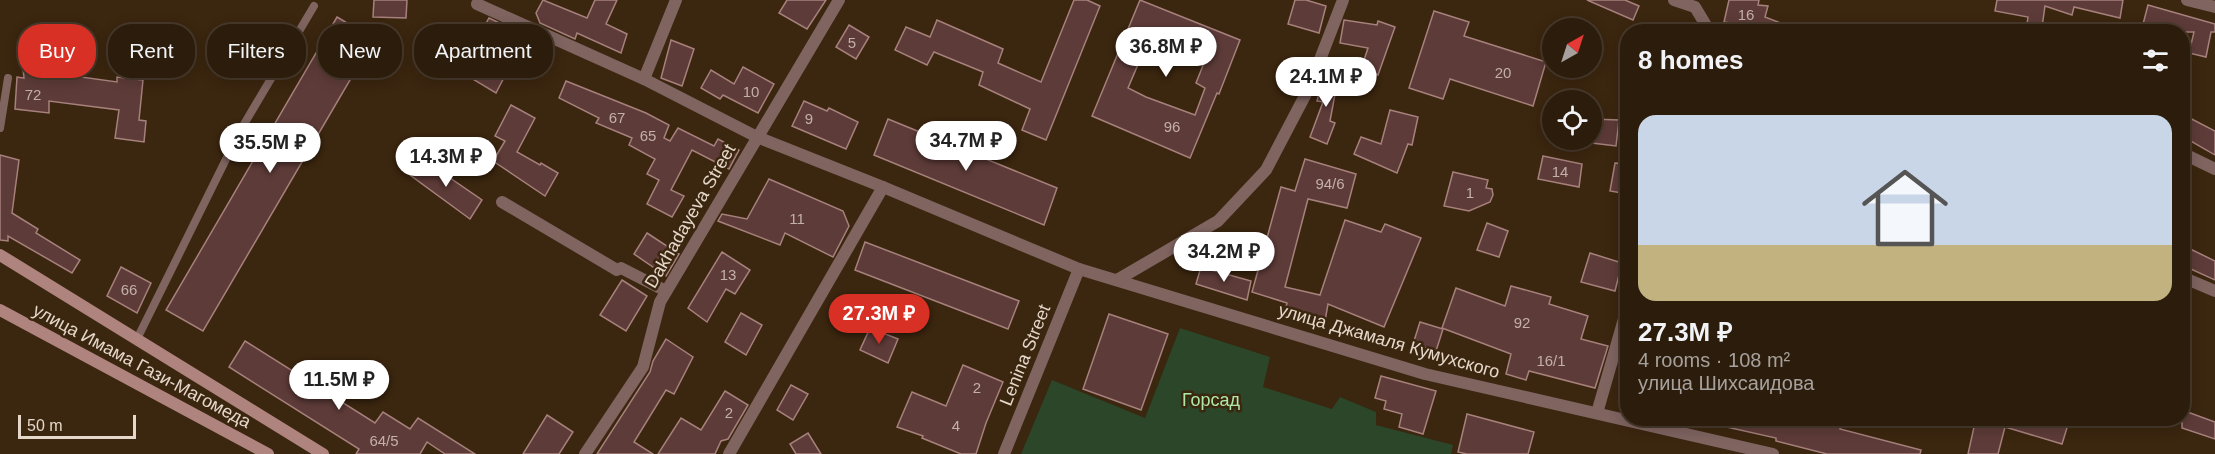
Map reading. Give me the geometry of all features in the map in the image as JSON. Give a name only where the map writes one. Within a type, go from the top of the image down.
[{"type":"main road","points":[[0,255],[323,454]]},
{"type":"main road","name":"улица Имама Гази-Магомеда","points":[[0,310],[268,454]]},
{"type":"street","points":[[644,79],[676,0]]},
{"type":"street","name":"Dakhadayeva Street","points":[[585,454],[643,367],[660,302],[666,291],[839,0]]},
{"type":"street","points":[[1117,280],[1218,221],[1266,170],[1309,88],[1343,0]]},
{"type":"street","points":[[1674,0],[1695,7],[1705,24]]},
{"type":"street","points":[[2187,0],[2215,8]]},
{"type":"street","name":"улица Джамаля Кумухского","points":[[477,4],[644,79],[757,137],[1079,269],[1425,374],[1620,418]]},
{"type":"street","points":[[2190,157],[2215,169]]},
{"type":"street","points":[[729,454],[883,187]]},
{"type":"street","points":[[502,202],[617,270],[621,268],[666,291]]},
{"type":"street","name":"Lenina Street","points":[[1004,454],[1079,269]]},
{"type":"street","points":[[2190,280],[2215,291]]},
{"type":"street","points":[[1597,413],[1620,334]]},
{"type":"street","name":"улица Джамаля Кумухского","points":[[1653,426],[1773,454]]},
{"type":"lane","points":[[137,339],[240,130],[314,6]]},
{"type":"lane","points":[[0,128],[8,78]]},
{"type":"green space","name":"Горсад","points":[[1180,328],[1270,357],[1263,387],[1332,409],[1340,397],[1376,412],[1376,425],[1453,445],[1451,454],[1021,454],[1052,380],[1145,418]]},
{"type":"building","points":[[374,0],[407,0],[406,18],[373,17]]},
{"type":"building","points":[[543,0],[587,18],[595,0],[617,0],[606,24],[627,34],[621,53],[577,33],[575,39],[553,29],[553,24],[540,23],[536,13]]},
{"type":"building","points":[[787,0],[826,0],[807,29],[779,13]]},
{"type":"building","points":[[1074,0],[1087,0],[1100,6],[1046,140],[1022,130],[1030,109],[979,85],[983,72],[934,52],[927,65],[895,50],[906,27],[930,37],[937,20],[1003,49],[998,63],[1041,82]]},
{"type":"building","points":[[1140,0],[1240,40],[1190,158],[1092,116]],"holes":[[[1151,34],[1206,58],[1196,83],[1205,88],[1195,115],[1128,88]]]},
{"type":"building","points":[[1295,0],[1306,0],[1326,6],[1319,33],[1288,24]]},
{"type":"building","points":[[1587,0],[1625,0],[1639,6],[1633,20]]},
{"type":"building","points":[[1729,0],[1759,0],[1758,5],[1768,6],[1765,17],[1783,24],[1737,24],[1724,22]]},
{"type":"building","points":[[1997,0],[2123,0],[2120,18],[2074,7],[2072,15],[2045,6],[2042,24],[2027,24],[2028,17],[1995,11]]},
{"type":"building","points":[[2148,5],[2215,24],[2215,32],[2211,32],[2206,57],[2190,53],[2194,32],[2190,32],[2190,24],[2143,24]]},
{"type":"building","points":[[1434,11],[1469,22],[1464,36],[1542,61],[1542,76],[1533,106],[1450,79],[1443,99],[1409,88]]},
{"type":"building","points":[[337,17],[349,24],[333,24]]},
{"type":"building","points":[[489,18],[502,24],[486,24]]},
{"type":"building","points":[[1344,20],[1377,25],[1378,21],[1395,27],[1378,75],[1361,69],[1368,48],[1340,43]]},
{"type":"building","points":[[849,25],[869,37],[856,59],[836,47]]},
{"type":"building","points":[[671,40],[694,49],[682,86],[661,78]]},
{"type":"building","points":[[318,50],[318,78],[351,78],[203,331],[166,310],[301,78],[306,78],[306,70]]},
{"type":"building","points":[[743,67],[774,84],[758,113],[723,95],[720,99],[701,88],[711,70],[734,84]]},
{"type":"building","points":[[1325,71],[1339,73],[1330,121],[1335,123],[1327,144],[1310,137],[1323,102],[1317,101]]},
{"type":"building","points":[[17,77],[88,78],[117,82],[117,78],[143,80],[139,120],[146,121],[144,142],[115,138],[119,110],[49,101],[49,113],[15,109]]},
{"type":"building","points":[[471,78],[504,78],[496,93]]},
{"type":"building","points":[[566,81],[646,113],[669,125],[664,138],[670,141],[678,128],[714,146],[718,139],[739,150],[729,169],[692,150],[671,190],[684,196],[672,217],[647,204],[659,180],[647,174],[655,159],[629,145],[632,138],[596,123],[599,118],[559,98]]},
{"type":"building","points":[[804,101],[827,111],[829,108],[858,122],[846,149],[792,126]]},
{"type":"building","points":[[511,105],[535,118],[517,152],[558,173],[545,196],[493,161],[505,141],[495,136]]},
{"type":"building","points":[[1390,110],[1418,117],[1412,145],[1408,144],[1397,173],[1354,154],[1361,137],[1381,144]]},
{"type":"building","points":[[2190,118],[2215,131],[2215,155],[2190,141]]},
{"type":"building","points":[[888,119],[1057,188],[1044,225],[874,155]]},
{"type":"building","points":[[1602,119],[1619,120],[1616,146],[1602,144]]},
{"type":"building","points":[[0,155],[19,160],[12,213],[38,229],[36,233],[80,260],[72,273],[8,236],[8,241],[0,240]]},
{"type":"building","points":[[1543,156],[1582,164],[1579,187],[1538,179]]},
{"type":"building","points":[[421,158],[482,200],[470,219],[410,175]]},
{"type":"building","points":[[1305,159],[1356,174],[1347,208],[1308,199],[1285,287],[1320,295],[1345,220],[1381,232],[1385,224],[1421,238],[1384,327],[1328,304],[1325,321],[1285,311],[1287,303],[1252,292],[1281,187],[1295,191]]},
{"type":"building","points":[[1615,163],[1620,163],[1620,193],[1610,191]]},
{"type":"building","points":[[1453,172],[1488,180],[1486,188],[1492,189],[1493,195],[1490,202],[1469,211],[1444,206]]},
{"type":"building","points":[[769,179],[843,211],[849,226],[833,257],[785,233],[780,245],[718,221],[722,214],[747,219]]},
{"type":"building","points":[[1487,223],[1508,231],[1499,257],[1477,250]]},
{"type":"building","points":[[647,233],[679,254],[666,276],[634,254]]},
{"type":"building","points":[[865,242],[1019,301],[1008,329],[855,270]]},
{"type":"building","points":[[2190,249],[2215,261],[2215,280],[2190,269]]},
{"type":"building","points":[[722,252],[750,270],[735,294],[726,289],[707,322],[688,308]]},
{"type":"building","points":[[1590,253],[1620,262],[1615,291],[1581,282]]},
{"type":"building","points":[[121,267],[151,283],[137,313],[107,296]]},
{"type":"building","points":[[1201,267],[1251,281],[1247,300],[1196,284]]},
{"type":"building","points":[[622,280],[647,296],[626,331],[600,315]]},
{"type":"building","points":[[1511,286],[1551,297],[1549,304],[1588,316],[1581,339],[1608,346],[1595,388],[1529,371],[1526,380],[1506,374],[1511,354],[1442,328],[1456,288],[1505,306]]},
{"type":"building","points":[[741,313],[762,325],[746,355],[725,342]]},
{"type":"building","points":[[1109,314],[1168,334],[1141,410],[1083,389]]},
{"type":"building","points":[[1420,322],[1443,329],[1436,351],[1413,344]]},
{"type":"building","points":[[870,328],[898,339],[888,363],[860,350]]},
{"type":"building","points":[[666,339],[693,357],[674,394],[666,390],[634,442],[653,454],[597,454],[650,372],[653,361]]},
{"type":"building","points":[[245,341],[375,423],[383,412],[410,429],[418,418],[475,454],[445,454],[427,442],[420,454],[356,454],[359,449],[229,367]]},
{"type":"building","points":[[963,365],[1003,382],[976,454],[961,454],[922,438],[923,436],[897,427],[912,392],[946,406]]},
{"type":"building","points":[[1381,376],[1436,391],[1423,434],[1399,427],[1402,414],[1384,409],[1386,401],[1375,398]]},
{"type":"building","points":[[791,385],[808,394],[793,420],[777,410]]},
{"type":"building","points":[[725,391],[748,405],[728,439],[721,441],[715,454],[658,454],[681,418],[701,430]]},
{"type":"building","points":[[2190,413],[2215,422],[2215,439],[2182,428],[2182,426],[2190,426]]},
{"type":"building","points":[[1467,414],[1534,432],[1528,454],[1458,452]]},
{"type":"building","points":[[547,415],[573,432],[559,454],[523,454]]},
{"type":"building","points":[[1722,426],[1841,426],[1840,429],[1921,450],[1920,454],[1827,454],[1776,441],[1776,438]]},
{"type":"building","points":[[1974,426],[2068,426],[2062,444],[2005,427],[1998,454],[1968,454]]},
{"type":"building","points":[[808,433],[821,454],[796,454],[790,444]]}]
